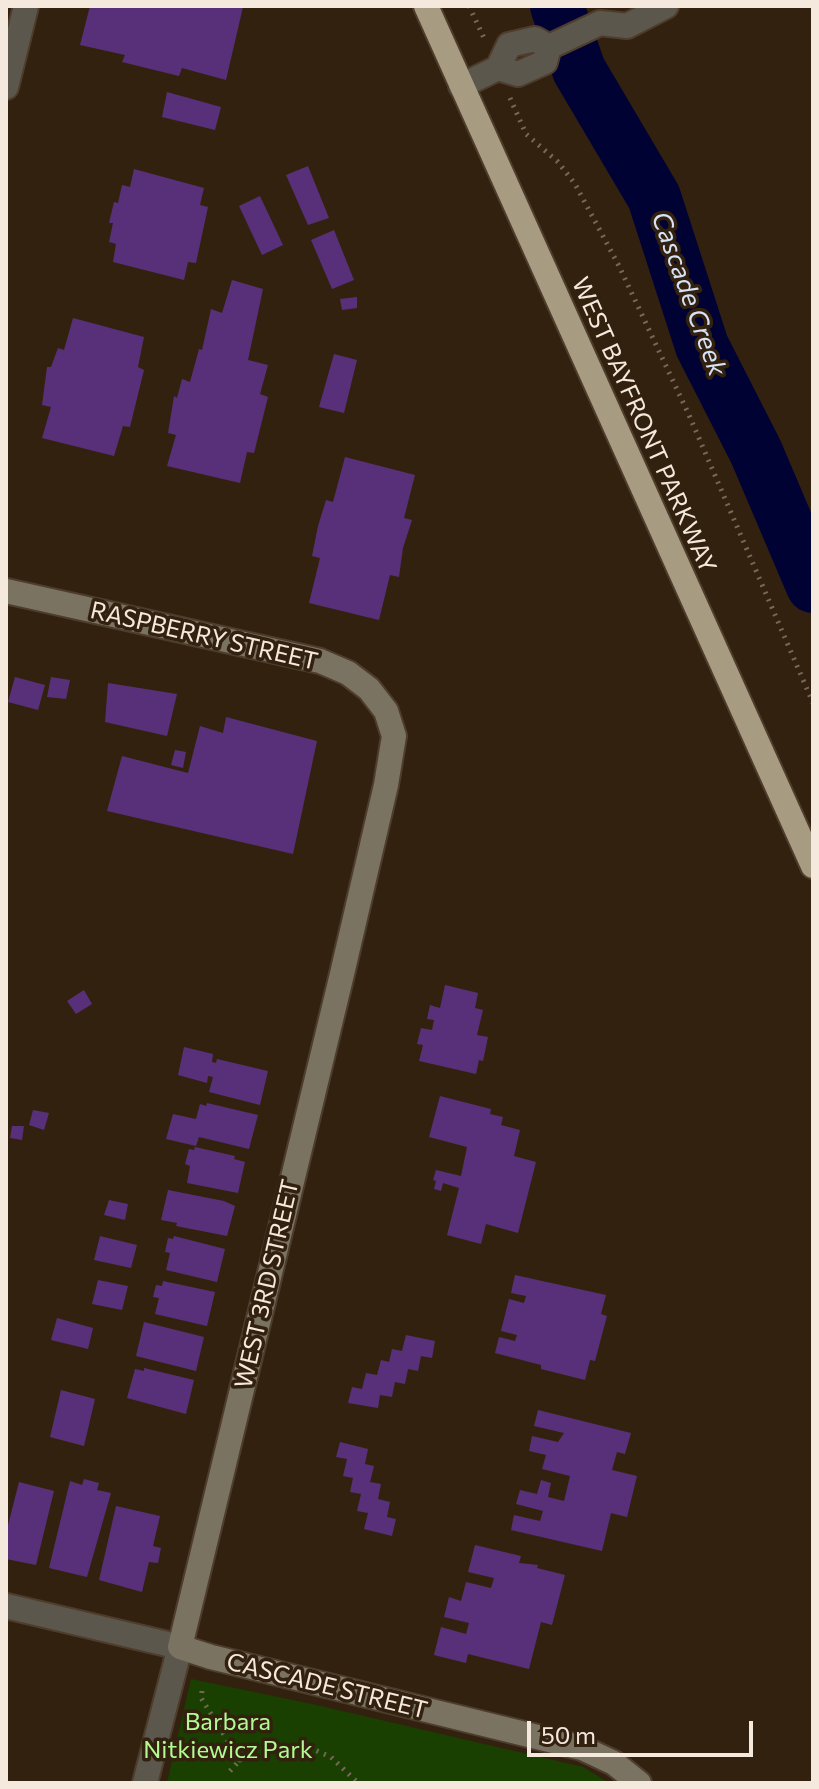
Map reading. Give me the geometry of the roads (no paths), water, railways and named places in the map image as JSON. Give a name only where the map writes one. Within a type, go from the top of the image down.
[{"type":"highway","name":"WEST BAYFRONT PARKWAY","points":[[426,6],[813,866]]},
{"type":"street","points":[[6,87],[26,6]]},
{"type":"street","points":[[461,86],[498,68],[509,45],[535,39],[549,47],[606,15],[627,26],[666,6]]},
{"type":"street","name":"RASPBERRY STREET","points":[[6,591],[320,661],[348,673],[369,689],[386,711]]},
{"type":"street","name":"WEST 3RD STREET","points":[[145,1783],[386,785],[394,736],[386,711]]},
{"type":"street","name":"CASCADE STREET","points":[[6,1606],[582,1748],[614,1763],[639,1783]]},
{"type":"waterway","name":"Cascade Creek","points":[[557,6],[579,70],[654,197],[702,346],[756,452],[813,586]]},
{"type":"park label","name":"Barbara Nitkiewicz Park","points":[[228,1736]]}]
